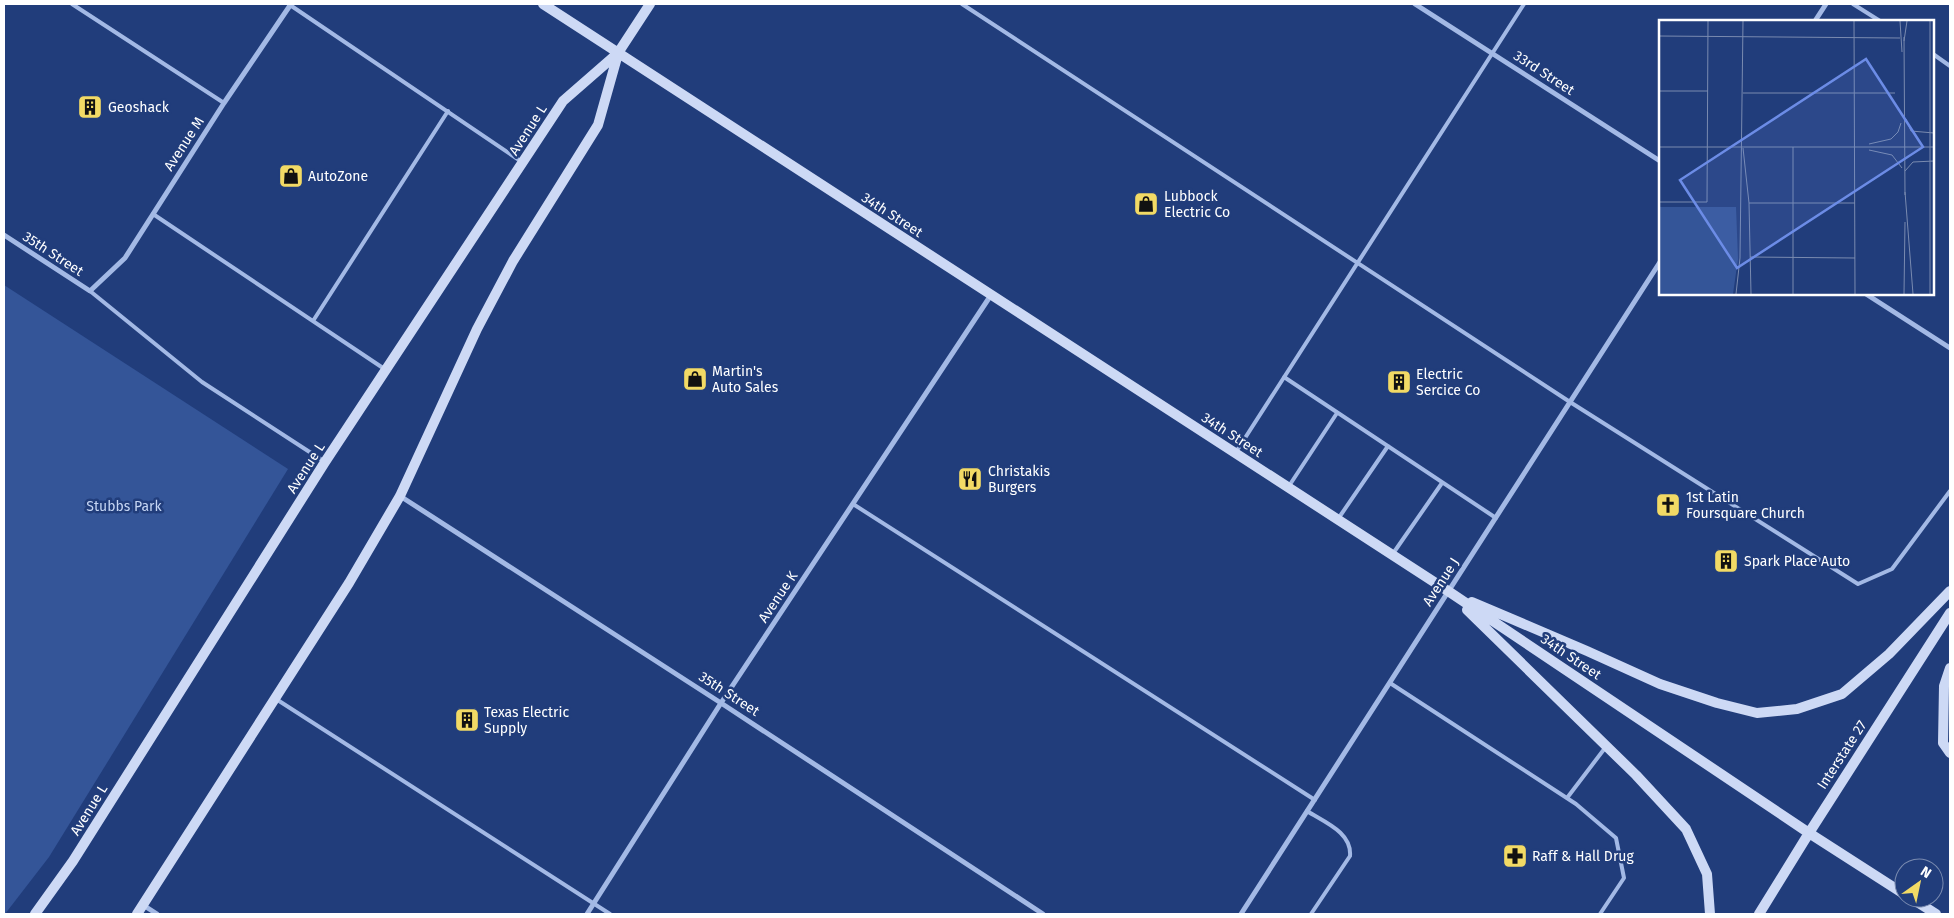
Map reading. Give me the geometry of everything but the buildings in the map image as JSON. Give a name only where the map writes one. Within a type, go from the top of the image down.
[{"type":"main road","name":"34th Street","points":[[543,4],[1392,555],[1894,887]]},
{"type":"main road","name":"Avenue L","points":[[35,914],[73,861],[326,462],[563,101],[618,52],[650,4]]},
{"type":"main road","name":"Avenue L","points":[[137,914],[349,583],[400,496],[477,329],[513,261],[598,126],[618,52]]},
{"type":"main road","points":[[1448,592],[1660,684],[1717,703],[1757,712],[1797,709],[1842,694],[1889,654],[1950,591]]},
{"type":"main road","points":[[1448,592],[1636,774],[1686,829],[1707,874],[1710,914]]},
{"type":"main road","name":"Interstate 27","points":[[1759,914],[1809,832],[1950,612]]},
{"type":"main road","points":[[1950,668],[1944,686],[1943,743],[1950,753]]},
{"type":"street","name":"33rd Street","points":[[1415,4],[1659,160]]},
{"type":"street","points":[[1816,20],[1826,4]]},
{"type":"street","name":"Avenue M","points":[[90,291],[125,258],[224,103],[291,5]]},
{"type":"street","name":"35th Street","points":[[4,235],[90,291]]},
{"type":"street","name":"Avenue J","points":[[1241,914],[1659,264]]},
{"type":"street","name":"Avenue K","points":[[587,914],[721,703],[991,295]]},
{"type":"street","points":[[1868,295],[1950,348]]},
{"type":"street","name":"35th Street","points":[[400,496],[1044,914]]},
{"type":"street","points":[[143,905],[157,914]]},
{"type":"lane","points":[[72,4],[224,103]]},
{"type":"lane","points":[[962,4],[1570,402],[1858,584],[1892,569],[1950,491]]},
{"type":"lane","points":[[1235,453],[1491,52],[1524,4]]},
{"type":"lane","points":[[1853,4],[1878,20]]},
{"type":"lane","points":[[291,5],[523,162]]},
{"type":"lane","points":[[1934,55],[1950,66]]},
{"type":"lane","points":[[313,321],[448,112]]},
{"type":"lane","points":[[153,214],[386,370]]},
{"type":"lane","points":[[90,291],[202,382],[326,462]]},
{"type":"lane","points":[[1284,377],[1496,518]]},
{"type":"lane","points":[[1288,487],[1337,413]]},
{"type":"lane","points":[[1338,520],[1388,446]]},
{"type":"lane","points":[[1392,555],[1442,483]]},
{"type":"lane","points":[[853,504],[1315,800]]},
{"type":"lane","points":[[1390,683],[1567,798],[1616,838],[1624,878],[1600,914]]},
{"type":"lane","points":[[276,699],[610,914]]},
{"type":"lane","points":[[1567,798],[1607,746]]},
{"type":"lane","points":[[1307,811],[1342,833],[1348,840],[1350,849],[1350,856],[1311,914]]},
{"type":"green space","name":"Stubbs Park","points":[[4,285],[288,469],[49,857],[5,914]]},
{"type":"place","name":"Geoshack","points":[[90,107]]},
{"type":"place","name":"AutoZone","points":[[291,176]]},
{"type":"place","name":"Lubbock Electric Co","points":[[1146,204]]},
{"type":"place","name":"Martin's Auto Sales","points":[[695,379]]},
{"type":"place","name":"Electric Sercice Co","points":[[1399,382]]},
{"type":"place","name":"Christakis Burgers","points":[[970,479]]},
{"type":"place","name":"1st Latin Foursquare Church","points":[[1668,505]]},
{"type":"place","name":"Spark Place Auto","points":[[1726,561]]},
{"type":"place","name":"Texas Electric Supply","points":[[467,720]]},
{"type":"place","name":"Raff & Hall Drug","points":[[1515,856]]}]
